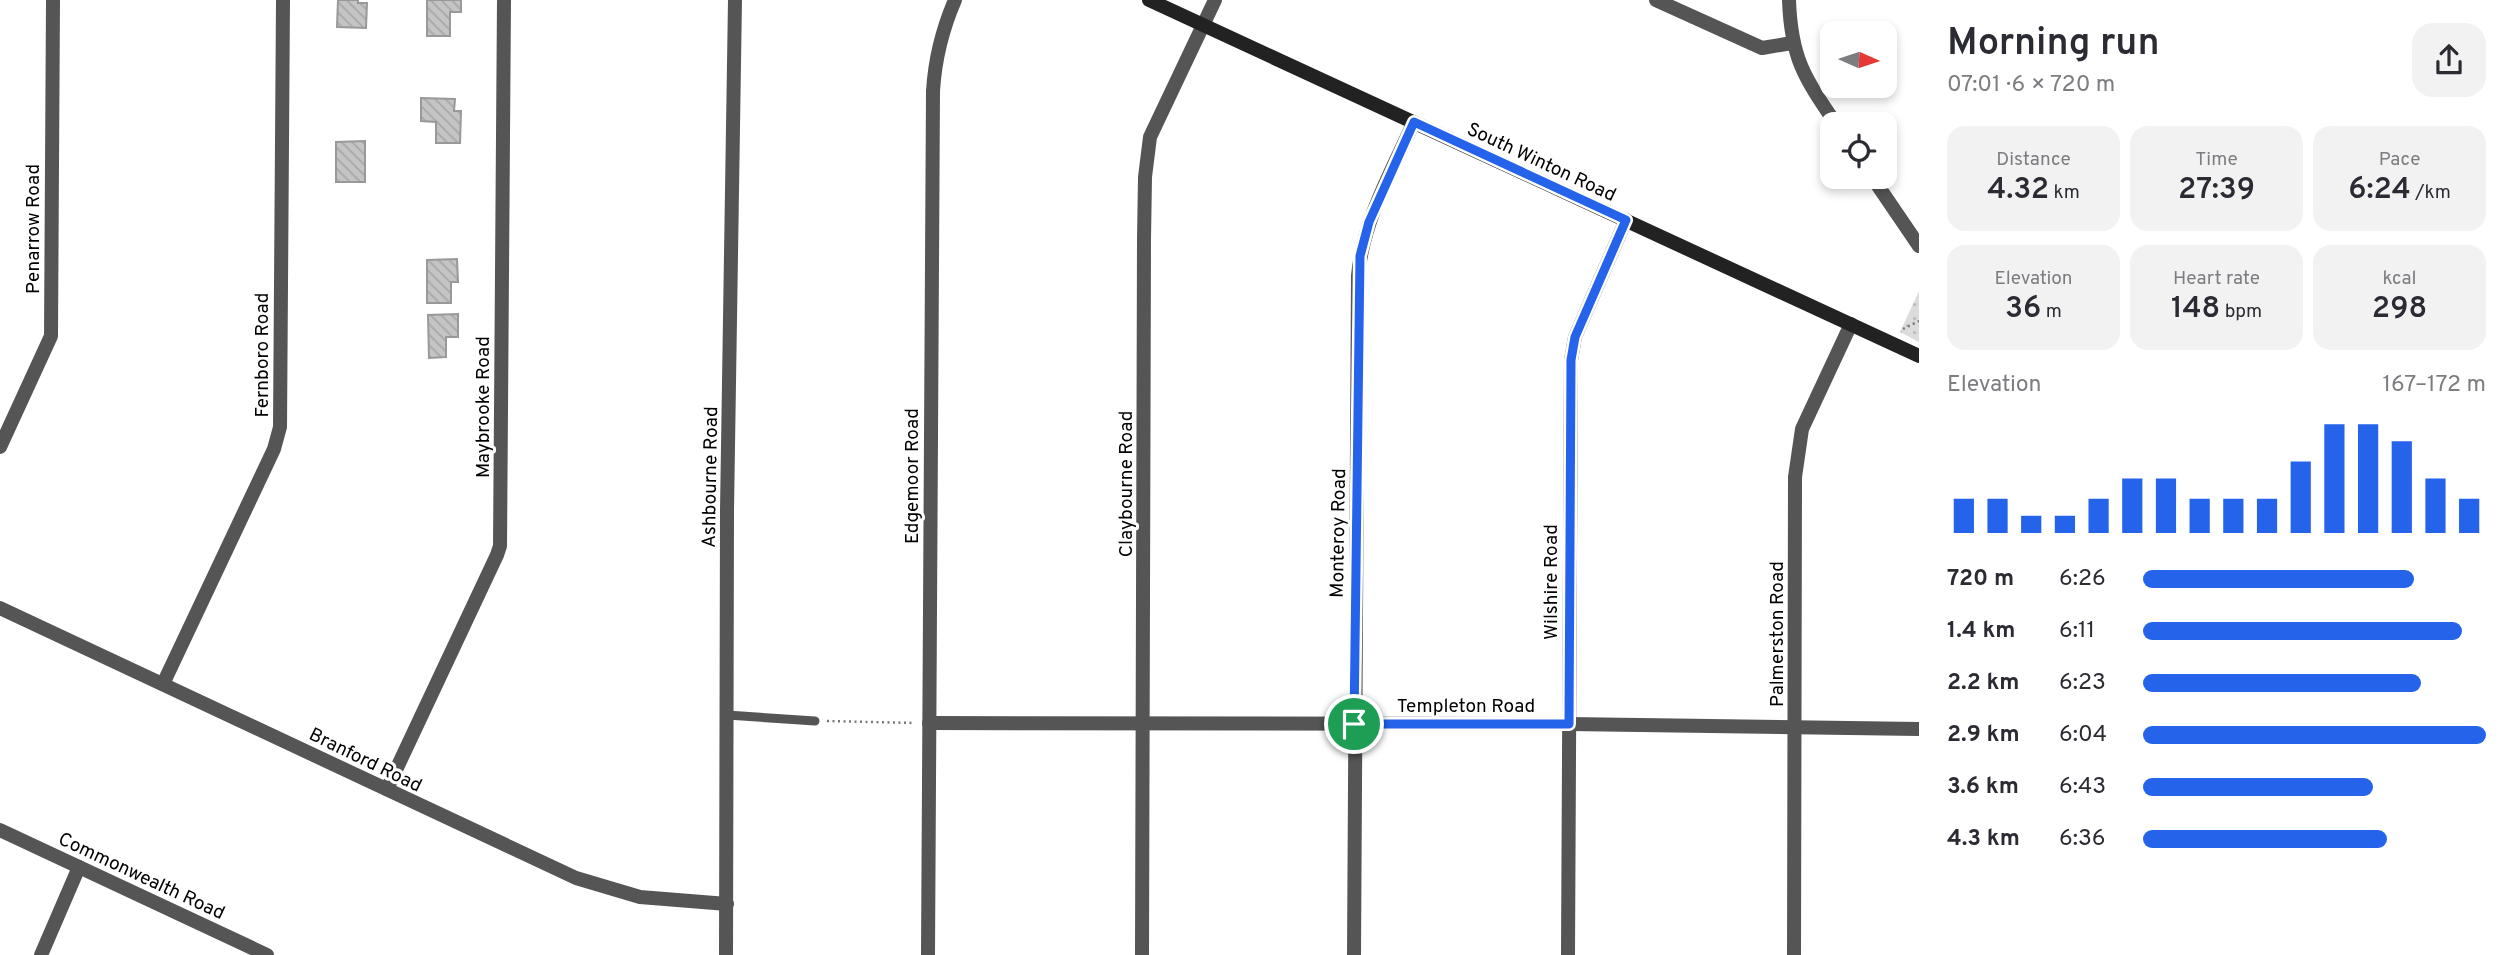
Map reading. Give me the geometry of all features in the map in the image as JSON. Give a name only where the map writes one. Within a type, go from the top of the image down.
[{"type":"main road","name":"South Winton Road","points":[[1149,0],[1919,356]]},
{"type":"street","name":"Penarrow Road","points":[[0,447],[51,336],[53,0]]},
{"type":"street","name":"Fernboro Road","points":[[163,684],[274,449],[280,427],[283,0]]},
{"type":"street","name":"Maybrooke Road","points":[[387,789],[500,546],[504,0]]},
{"type":"street","name":"Ashbourne Road","points":[[726,955],[727,510],[735,0]]},
{"type":"street","name":"Edgemoor Road","points":[[928,955],[933,91],[938,47],[955,0]]},
{"type":"street","name":"Claybourne Road","points":[[1142,955],[1144,239],[1147,151],[1156,122],[1215,0]]},
{"type":"street","points":[[1656,0],[1762,48],[1792,43]]},
{"type":"street","points":[[1789,0],[1792,43],[1807,80],[1828,112]]},
{"type":"street","name":"Monteroy Road","points":[[1354,955],[1359,266],[1369,222],[1414,122]]},
{"type":"street","points":[[1880,189],[1919,246]]},
{"type":"street","name":"Wilshire Road","points":[[1568,955],[1571,360],[1575,337],[1626,220]]},
{"type":"street","name":"Palmerston Road","points":[[1794,955],[1797,450],[1808,413],[1851,324]]},
{"type":"street","name":"Branford Road","points":[[0,608],[576,878],[640,897],[727,904]]},
{"type":"street","name":"Templeton Road","points":[[929,723],[1569,724],[1919,729]]},
{"type":"street","name":"Commonwealth Road","points":[[0,830],[268,955]]},
{"type":"street","points":[[41,955],[79,867]]},
{"type":"lane","points":[[727,715],[815,721]]},
{"type":"path","points":[[1903,330],[1919,321]]},
{"type":"path","points":[[815,721],[929,723]]},
{"type":"shaded area","points":[[1919,291],[1919,342],[1900,332]]},
{"type":"building","points":[[338,0],[367,3],[366,28],[337,27]]},
{"type":"building","points":[[427,0],[461,0],[461,12],[450,12],[450,36],[427,36]]},
{"type":"building","points":[[421,98],[455,99],[454,111],[461,111],[460,143],[436,143],[436,122],[421,121]]},
{"type":"building","points":[[365,141],[365,182],[336,182],[336,142]]},
{"type":"building","points":[[457,259],[458,282],[451,282],[451,303],[427,303],[427,260]]},
{"type":"building","points":[[458,314],[458,337],[446,337],[446,357],[429,358],[428,315]]},
{"type":"route","points":[[1414,122],[1626,220],[1575,337],[1571,360],[1569,724],[1354,724],[1358,276],[1369,222],[1414,122]]}]
